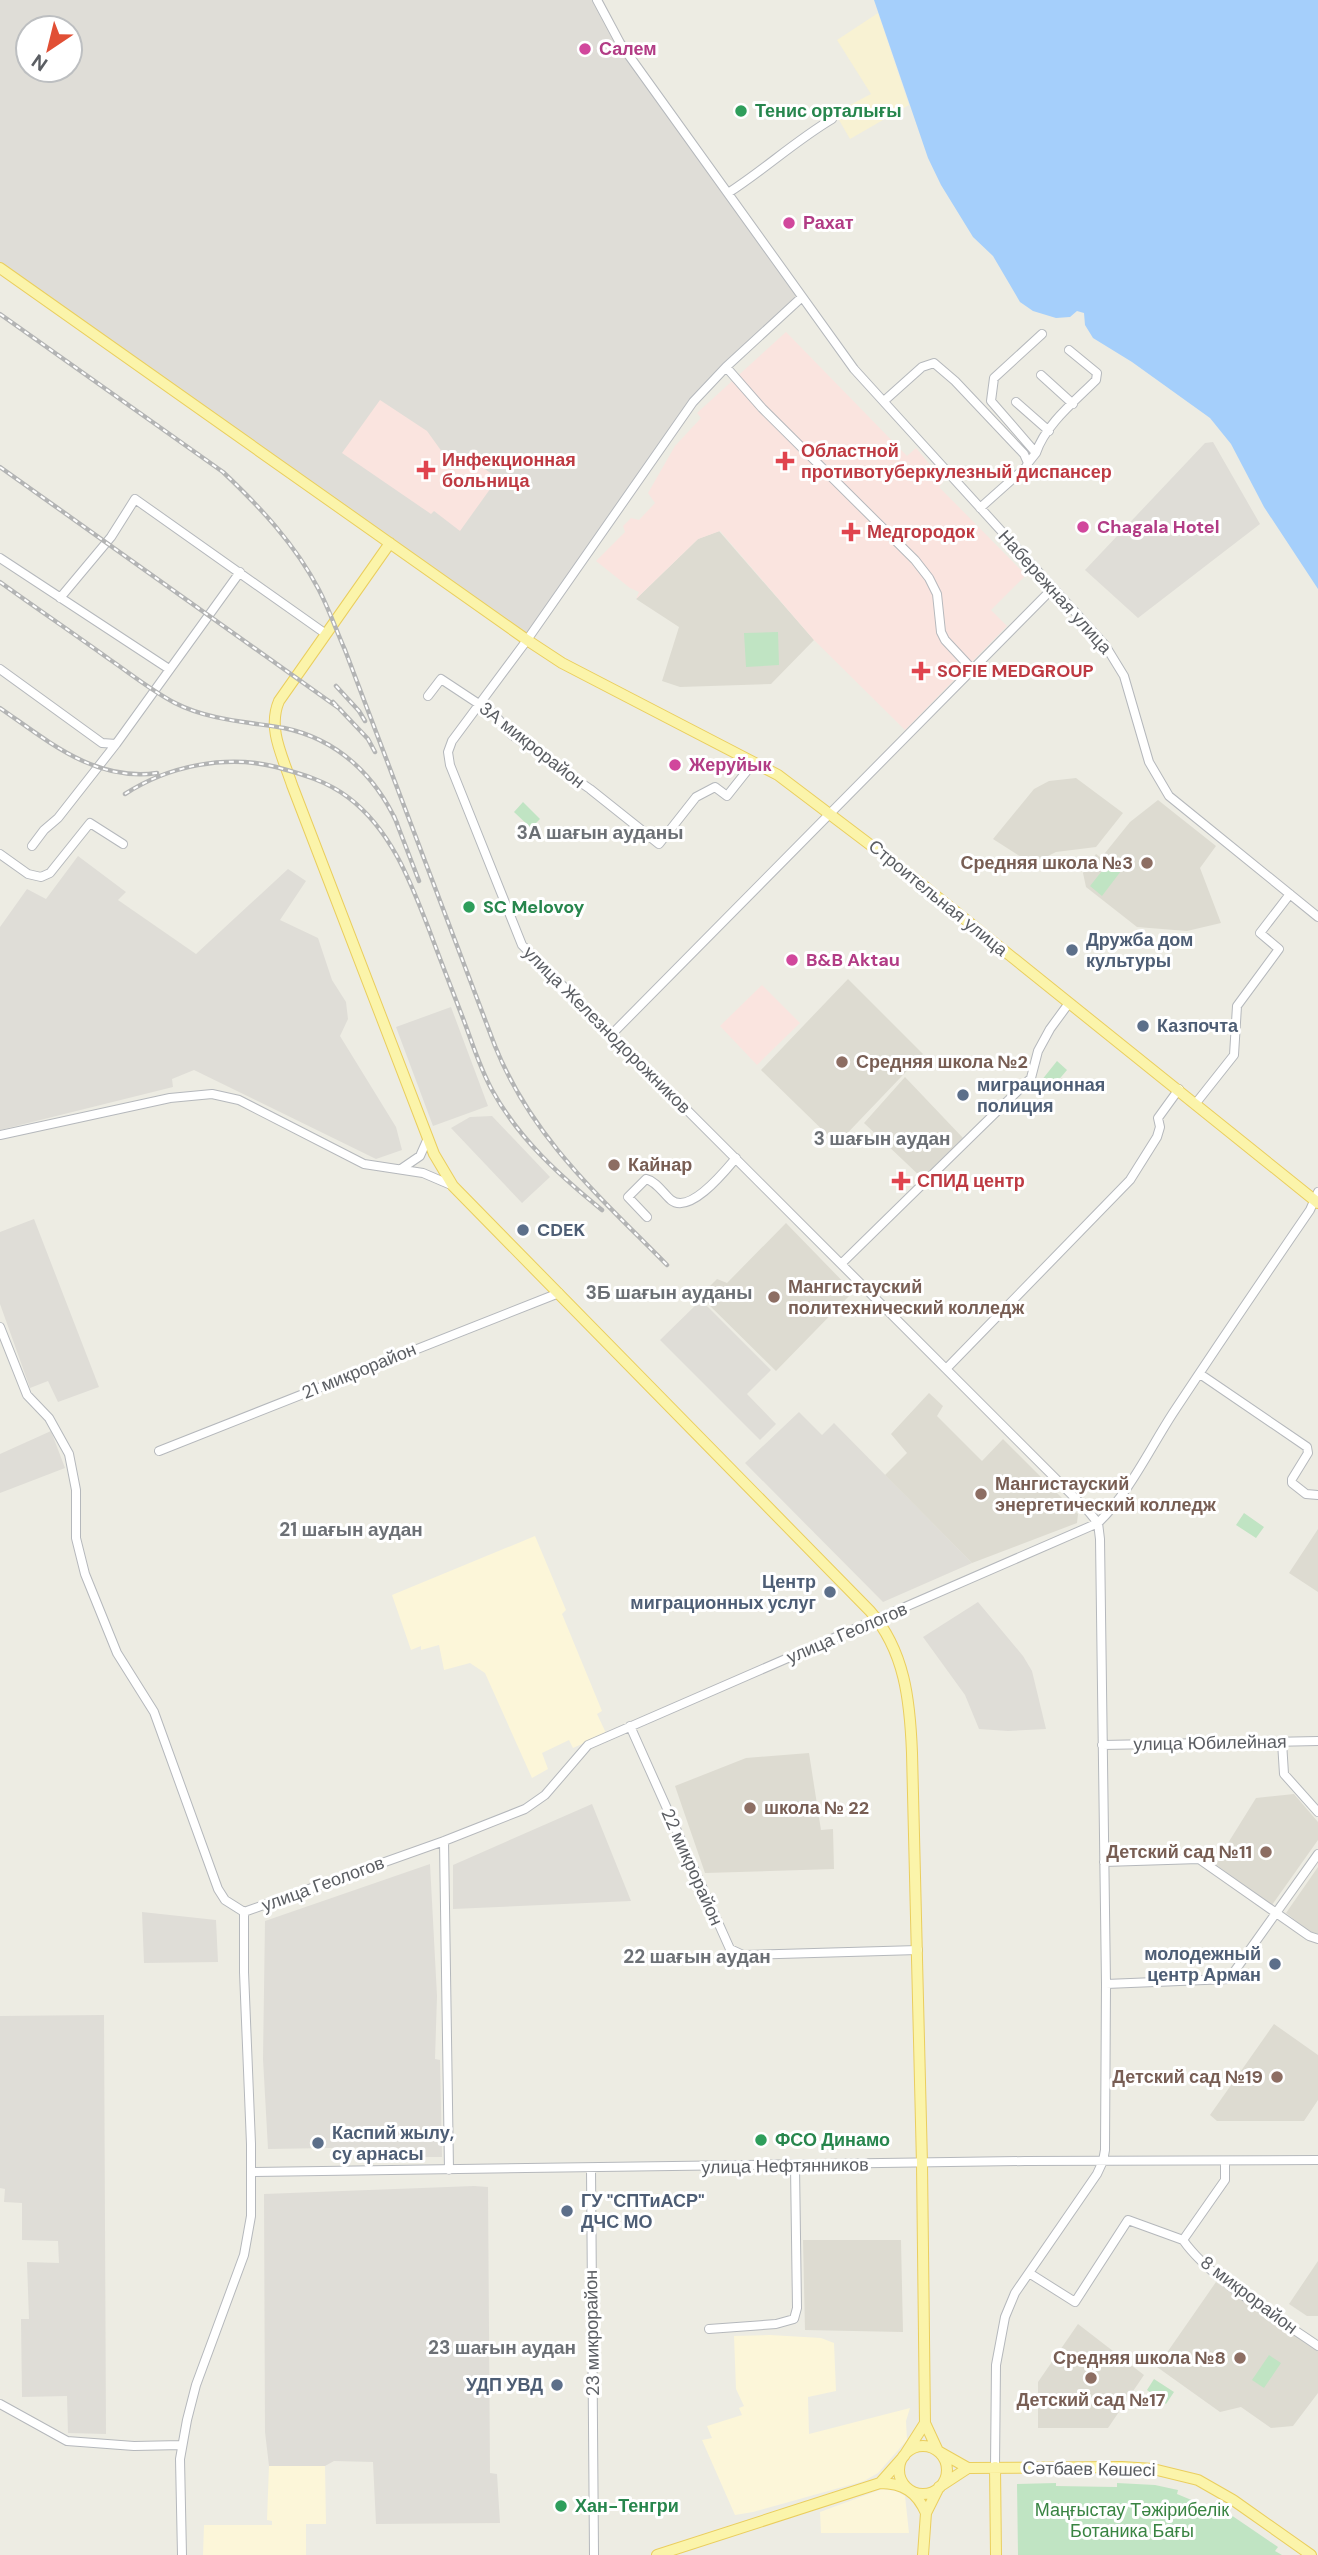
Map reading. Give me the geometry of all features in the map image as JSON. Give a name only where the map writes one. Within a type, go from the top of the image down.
[{"type":"main road","name":"Строительная улица","points":[[0,268],[562,663],[778,775],[831,813],[1317,1199]]},
{"type":"main road","points":[[390,544],[279,701],[274,713],[275,736],[439,1164],[453,1186],[878,1620],[901,1664],[909,1694],[918,1950],[925,2423],[946,2465],[947,2473],[926,2513],[923,2555]]},
{"type":"main road","points":[[925,2423],[901,2462],[900,2476],[920,2499],[926,2513]]},
{"type":"main road","points":[[657,2555],[880,2483],[907,2487],[920,2493],[934,2491],[968,2468],[938,2451],[924,2446],[916,2447],[904,2456],[880,2483]]},
{"type":"main road","points":[[995,2467],[996,2555]]},
{"type":"main road","name":"Сәтбаев Көшесі","points":[[968,2468],[1122,2467],[1179,2474],[1215,2489],[1311,2555]]},
{"type":"street","name":"Набережная улица","points":[[597,0],[620,43],[854,369],[1105,645],[1117,662],[1132,699],[1149,762],[1169,796],[1318,917]]},
{"type":"street","points":[[728,193],[798,140],[832,119]]},
{"type":"street","name":"улица Железнодорожников","points":[[802,297],[726,367],[693,402],[527,640],[452,741],[448,752],[450,765],[522,945],[1098,1523]]},
{"type":"street","points":[[1036,453],[991,401],[994,378],[1042,334]]},
{"type":"street","points":[[980,508],[1028,463],[1049,431],[1096,380],[1097,373],[1069,350]]},
{"type":"street","points":[[884,401],[922,367],[934,363],[956,381],[1024,454],[1028,463]]},
{"type":"street","points":[[726,367],[762,408],[915,560],[937,594],[941,632],[945,640],[973,670]]},
{"type":"street","points":[[1041,375],[1073,404]]},
{"type":"street","points":[[1016,402],[1049,431]]},
{"type":"street","points":[[60,598],[111,537],[135,499],[326,634]]},
{"type":"street","points":[[0,558],[169,669]]},
{"type":"street","points":[[32,846],[116,744],[240,572]]},
{"type":"street","points":[[611,1035],[1053,588]]},
{"type":"street","points":[[0,669],[102,743],[116,744]]},
{"type":"street","name":"3А микрорайон","points":[[428,696],[441,680],[479,704],[500,719],[512,735],[590,789],[659,844],[696,797],[715,787],[727,796],[754,762]]},
{"type":"street","points":[[0,854],[28,874],[41,877],[50,873],[90,822],[123,844]]},
{"type":"street","points":[[1196,1103],[1234,1055],[1237,1006],[1279,949],[1260,933],[1290,894]]},
{"type":"street","points":[[841,1264],[1031,1077],[1038,1051],[1069,1003]]},
{"type":"street","points":[[946,1369],[1130,1180],[1157,1137],[1160,1127],[1158,1118],[1179,1089]]},
{"type":"street","points":[[0,1135],[170,1098],[212,1094],[239,1100],[357,1161],[377,1167],[433,1175],[453,1186]]},
{"type":"street","points":[[400,1170],[420,1156],[428,1138]]},
{"type":"street","points":[[647,1217],[628,1196],[646,1179],[651,1180],[678,1203],[698,1198],[736,1158]]},
{"type":"street","name":"улица Геологов","points":[[244,1912],[443,1841],[536,1802],[552,1788],[588,1745],[1098,1523],[1125,1489],[1317,1199]]},
{"type":"street","name":"21 микрорайон","points":[[159,1451],[559,1293]]},
{"type":"street","points":[[0,1327],[27,1395],[49,1418],[69,1454],[76,1490],[76,1538],[85,1574],[117,1654],[154,1712],[218,1889],[225,1900],[244,1912],[251,2216],[244,2255],[196,2385],[182,2445],[182,2555]]},
{"type":"street","points":[[1200,1374],[1307,1447],[1308,1453],[1292,1483],[1306,1494],[1318,1495]]},
{"type":"street","points":[[995,2467],[996,2365],[1005,2317],[1015,2293],[1097,2174],[1103,2161],[1106,1984],[1098,1523]]},
{"type":"street","name":"22 микрорайон","points":[[629,1726],[730,1949],[743,1955],[918,1950]]},
{"type":"street","name":"улица Юбилейная","points":[[1102,1745],[1318,1741]]},
{"type":"street","points":[[1282,1742],[1284,1774],[1318,1812]]},
{"type":"street","points":[[443,1841],[449,2170]]},
{"type":"street","points":[[1106,1984],[1229,1979],[1318,1854]]},
{"type":"street","points":[[1104,1862],[1199,1859],[1318,1939]]},
{"type":"street","name":"улица Нефтянников","points":[[251,2172],[1318,2160]]},
{"type":"street","points":[[1029,2273],[1075,2302],[1128,2220],[1183,2240],[1225,2180],[1225,2161]]},
{"type":"street","points":[[709,2329],[794,2319],[797,2308],[794,2165]]},
{"type":"street","name":"23 микрорайон","points":[[591,2168],[594,2555]]},
{"type":"street","name":"8 микрорайон","points":[[1183,2240],[1192,2253],[1216,2275],[1318,2346]]},
{"type":"street","points":[[0,2404],[67,2441],[125,2446],[182,2445]]},
{"type":"street","points":[[916,2555],[923,2544]]},
{"type":"shaded area","points":[[0,0],[603,0],[646,81],[802,297],[709,385],[527,640],[0,268]]},
{"type":"shaded area","name":"Медгородок","points":[[786,332],[907,456],[916,448],[944,481],[939,487],[1026,575],[991,610],[1007,626],[905,730],[814,640],[720,531],[698,539],[636,599],[639,592],[596,561],[625,532],[623,526],[631,518],[639,520],[655,503],[648,493],[675,446],[701,418],[697,413]]},
{"type":"shaded area","name":"Инфекционная больница","points":[[380,400],[427,431],[445,456],[450,459],[461,457],[463,461],[467,457],[498,478],[460,531],[434,511],[431,514],[342,453]]},
{"type":"shaded area","points":[[1213,442],[1260,524],[1138,618],[1085,570],[1205,443]]},
{"type":"shaded area","points":[[719,531],[814,640],[771,684],[680,687],[662,681],[679,627],[636,599],[698,539]]},
{"type":"shaded area","points":[[1076,778],[1123,813],[1096,847],[1056,852],[1032,864],[993,839],[1034,789],[1049,781]]},
{"type":"shaded area","name":"Средняя школа №3","points":[[1158,800],[1216,846],[1200,868],[1221,923],[1187,931],[1137,927],[1086,887],[1083,873],[1096,854],[1101,858],[1130,822]]},
{"type":"shaded area","points":[[78,856],[126,892],[118,900],[196,954],[288,869],[306,881],[280,920],[318,938],[332,980],[346,1002],[348,1019],[340,1036],[396,1127],[402,1150],[376,1159],[194,1070],[172,1079],[173,1087],[0,1130],[0,927],[27,889],[46,899]]},
{"type":"shaded area","name":"Средняя школа №2","points":[[848,979],[923,1054],[837,1144],[761,1070]]},
{"type":"shaded area","points":[[762,985],[800,1023],[757,1065],[720,1026]]},
{"type":"shaded area","points":[[451,1007],[488,1106],[433,1126],[396,1027]]},
{"type":"shaded area","points":[[905,1077],[963,1138],[924,1180],[864,1123]]},
{"type":"shaded area","points":[[492,1116],[550,1177],[522,1203],[451,1128],[470,1117]]},
{"type":"shaded area","points":[[34,1219],[99,1387],[58,1402],[48,1381],[30,1388],[0,1304],[0,1232]]},
{"type":"shaded area","name":"Мангистауский политехнический колледж","points":[[786,1223],[853,1292],[776,1371],[700,1296],[717,1279],[727,1283]]},
{"type":"shaded area","points":[[701,1300],[771,1370],[747,1394],[776,1424],[760,1440],[660,1340]]},
{"type":"shaded area","name":"Мангистауский энергетический колледж","points":[[929,1393],[943,1406],[937,1416],[982,1461],[1003,1439],[1078,1514],[1077,1523],[972,1563],[885,1475],[907,1453],[891,1434]]},
{"type":"shaded area","points":[[799,1412],[822,1435],[834,1423],[972,1563],[883,1602],[745,1463]]},
{"type":"shaded area","points":[[51,1431],[65,1468],[0,1493],[0,1454]]},
{"type":"shaded area","points":[[1318,1529],[1318,1592],[1289,1573]]},
{"type":"shaded area","points":[[535,1536],[566,1610],[562,1614],[602,1711],[597,1714],[606,1733],[573,1748],[569,1740],[542,1753],[548,1769],[532,1778],[485,1673],[470,1663],[444,1670],[439,1645],[421,1650],[421,1646],[411,1650],[392,1595]]},
{"type":"shaded area","points":[[978,1602],[1023,1656],[1032,1671],[1046,1729],[979,1729],[965,1695],[923,1637]]},
{"type":"shaded area","name":"школа № 22","points":[[809,1753],[821,1830],[833,1829],[834,1869],[705,1873],[675,1786],[746,1758]]},
{"type":"shaded area","name":"Детский сад №11","points":[[1294,1794],[1318,1822],[1318,1840],[1272,1905],[1215,1864],[1256,1798]]},
{"type":"shaded area","points":[[592,1804],[631,1901],[453,1909],[453,1865]]},
{"type":"shaded area","points":[[430,1864],[437,1996],[435,2059],[440,2060],[442,2157],[399,2157],[398,2151],[389,2152],[388,2147],[268,2149],[263,2059],[265,1921]]},
{"type":"shaded area","points":[[1318,1867],[1318,1934],[1309,1931],[1286,1913]]},
{"type":"shaded area","points":[[142,1912],[216,1920],[218,1962],[144,1963]]},
{"type":"shaded area","points":[[104,2015],[106,2434],[68,2433],[67,2396],[22,2397],[21,2319],[29,2319],[27,2262],[59,2263],[58,2241],[22,2240],[22,2203],[4,2202],[5,2189],[0,2188],[0,2016]]},
{"type":"shaded area","name":"Детский сад №19","points":[[1274,2024],[1318,2055],[1318,2100],[1304,2121],[1217,2121],[1210,2115]]},
{"type":"shaded area","points":[[488,2187],[490,2473],[497,2474],[500,2523],[376,2524],[373,2462],[334,2461],[325,2466],[269,2466],[265,2432],[264,2194]]},
{"type":"shaded area","points":[[803,2240],[901,2240],[903,2332],[805,2330]]},
{"type":"shaded area","points":[[1318,2261],[1318,2316],[1307,2316],[1289,2304]]},
{"type":"shaded area","name":"Средняя школа №8","points":[[1216,2282],[1318,2351],[1318,2393],[1293,2426],[1271,2428],[1241,2407],[1220,2412],[1157,2367]]},
{"type":"shaded area","name":"Детский сад №17","points":[[1078,2324],[1144,2375],[1108,2428],[1038,2428],[1038,2382]]},
{"type":"shaded area","points":[[734,2336],[821,2338],[834,2343],[836,2391],[808,2397],[809,2434],[910,2408],[906,2421],[907,2440],[878,2473],[864,2481],[735,2515],[702,2440],[712,2438],[707,2426],[742,2415],[739,2408],[744,2406],[736,2389]]},
{"type":"shaded area","points":[[269,2466],[325,2466],[326,2524],[306,2524],[306,2555],[203,2555],[204,2525],[272,2525],[272,2521],[267,2520]]},
{"type":"shaded area","points":[[882,2489],[896,2491],[905,2496],[909,2533],[821,2533],[820,2512]]},
{"type":"green space","points":[[778,632],[779,665],[746,667],[744,633]]},
{"type":"green space","points":[[523,802],[540,819],[531,828],[514,812]]},
{"type":"green space","points":[[1109,862],[1121,871],[1102,896],[1090,886]]},
{"type":"green space","points":[[1057,1061],[1067,1070],[1051,1089],[1041,1081]]},
{"type":"green space","points":[[1244,1513],[1264,1527],[1256,1538],[1236,1525]]},
{"type":"green space","points":[[1269,2355],[1281,2363],[1264,2388],[1252,2380]]},
{"type":"green space","points":[[1154,2379],[1174,2392],[1166,2404],[1147,2390]]},
{"type":"green space","name":"Маңғыстау Тәжірибелік Ботаника Бағы","points":[[1056,2483],[1056,2486],[1117,2487],[1117,2483],[1155,2485],[1178,2490],[1177,2494],[1228,2519],[1231,2515],[1278,2547],[1275,2551],[1282,2555],[1018,2555],[1017,2484]]},
{"type":"sand","points":[[878,13],[909,105],[850,139],[835,113],[871,94],[837,40]]},
{"type":"water","points":[[874,0],[1318,0],[1318,589],[1264,507],[1231,444],[1210,418],[1132,362],[1093,338],[1085,325],[1084,313],[1077,311],[1070,317],[1056,318],[1033,311],[1020,302],[993,256],[973,237],[941,185],[928,158]]},
{"type":"railway","points":[[0,314],[223,472],[263,513],[299,557],[323,597],[345,650],[495,1046],[510,1079],[548,1138],[569,1164],[667,1265]]},
{"type":"railway","points":[[0,467],[340,709]]},
{"type":"railway","points":[[0,582],[175,703],[214,717],[303,733],[337,750],[378,789],[397,823]]},
{"type":"railway","points":[[336,686],[365,721]]},
{"type":"railway","points":[[333,702],[368,739],[375,752]]},
{"type":"railway","points":[[0,708],[54,745],[93,765],[134,774],[157,773]]},
{"type":"railway","points":[[125,794],[160,776],[198,765],[218,762],[257,763],[305,775],[332,787],[364,811],[389,842],[407,877],[492,1090],[527,1140],[602,1210]]},
{"type":"railway","points":[[394,816],[419,881]]},
{"type":"place","name":"Салем","points":[[585,49]]},
{"type":"place","name":"Тенис орталығы","points":[[741,111]]},
{"type":"place","name":"Рахат","points":[[789,223]]},
{"type":"place","name":"Областной противотуберкулезный диспансер","points":[[785,461]]},
{"type":"place","name":"Инфекционная больница","points":[[426,470]]},
{"type":"place","name":"Chagala Hotel","points":[[1083,527]]},
{"type":"place","name":"Медгородок","points":[[851,532]]},
{"type":"place","name":"SOFIE MEDGROUP","points":[[921,671]]},
{"type":"place","name":"Жеруйык","points":[[675,765]]},
{"type":"place","name":"Средняя школа №3","points":[[1147,863]]},
{"type":"place","name":"SC Melovoy","points":[[469,907]]},
{"type":"place","name":"Дружба дом культуры","points":[[1072,950]]},
{"type":"place","name":"B&B Aktau","points":[[792,960]]},
{"type":"place","name":"Казпочта","points":[[1143,1026]]},
{"type":"place","name":"Средняя школа №2","points":[[842,1062]]},
{"type":"place","name":"миграционная полиция","points":[[963,1095]]},
{"type":"place","name":"Кайнар","points":[[614,1165]]},
{"type":"place","name":"СПИД центр","points":[[901,1181]]},
{"type":"place","name":"CDEK","points":[[523,1230]]},
{"type":"place","name":"Мангистауский политехнический колледж","points":[[774,1297]]},
{"type":"place","name":"Мангистауский энергетический колледж","points":[[981,1494]]},
{"type":"place","name":"Центр миграционных услуг","points":[[830,1592]]},
{"type":"place","name":"школа № 22","points":[[750,1808]]},
{"type":"place","name":"Детский сад №11","points":[[1266,1852]]},
{"type":"place","name":"молодежный центр Арман","points":[[1275,1964]]},
{"type":"place","name":"Детский сад №19","points":[[1277,2077]]},
{"type":"place","name":"ФСО Динамо","points":[[761,2140]]},
{"type":"place","name":"Каспий жылу, су арнасы","points":[[318,2143]]},
{"type":"place","name":"ГУ \"СПТиАСР\" ДЧС МО","points":[[567,2211]]},
{"type":"place","name":"Средняя школа №8","points":[[1240,2358]]},
{"type":"place","name":"Детский сад №17","points":[[1091,2378]]},
{"type":"place","name":"УДП УВД","points":[[557,2385]]},
{"type":"place","name":"Хан-Тенгри","points":[[561,2506]]},
{"type":"district","name":"3А шағын ауданы","points":[[600,832]]},
{"type":"district","name":"3 шағын аудан","points":[[882,1138]]},
{"type":"district","name":"3Б шағын ауданы","points":[[669,1292]]},
{"type":"district","name":"21 шағын аудан","points":[[351,1529]]},
{"type":"district","name":"22 шағын аудан","points":[[697,1956]]},
{"type":"district","name":"23 шағын аудан","points":[[502,2347]]}]
